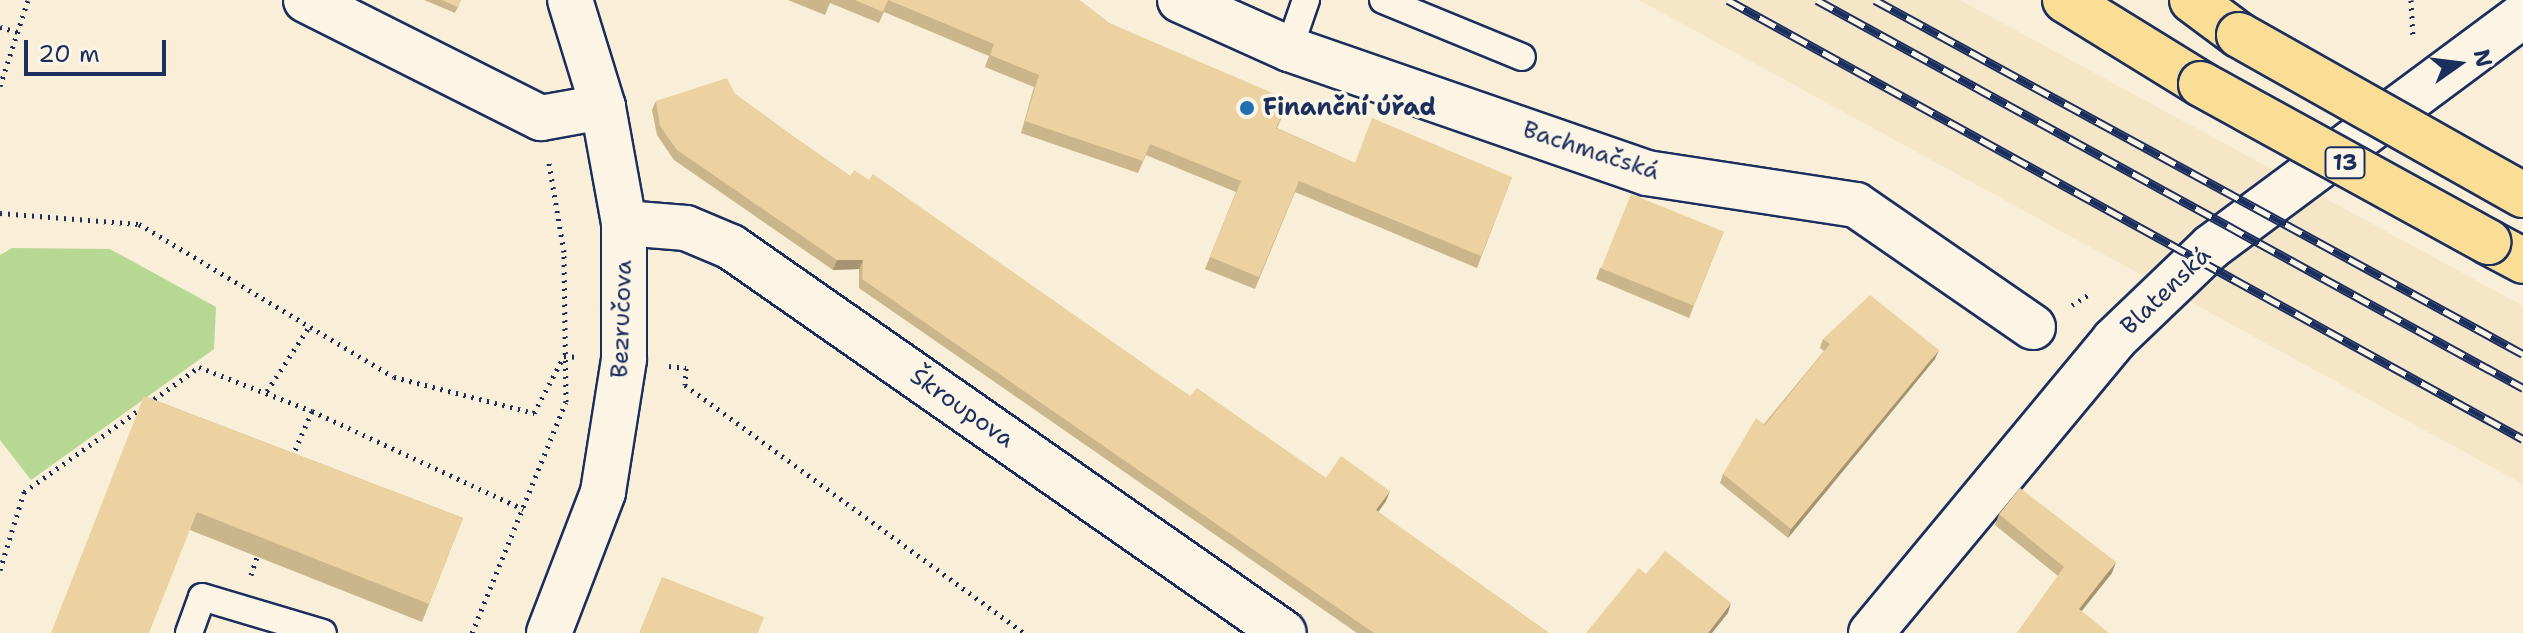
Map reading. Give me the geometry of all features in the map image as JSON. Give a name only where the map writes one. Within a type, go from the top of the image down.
[{"type":"highway","name":"13","points":[[2065,0],[2201,84],[2506,252]]},
{"type":"highway","name":"13","points":[[2192,0],[2239,35],[2523,195]]},
{"type":"street","points":[[306,0],[541,118],[603,107]]},
{"type":"street","name":"Bezručova","points":[[549,633],[603,492],[624,359],[624,223],[603,107],[570,0]]},
{"type":"street","name":"Bachmačská","points":[[1180,0],[1289,49],[1647,173],[1856,205],[2033,327]]},
{"type":"street","name":"Blatenská","points":[[1871,633],[2114,340],[2211,247],[2523,15]]},
{"type":"street","name":"Škroupova","points":[[624,223],[686,228],[731,247],[1284,633]]},
{"type":"lane","points":[[1289,49],[1306,0]]},
{"type":"lane","points":[[1383,0],[1522,57]]},
{"type":"lane","points":[[189,633],[202,597],[323,633]]},
{"type":"path","points":[[0,86],[28,0]]},
{"type":"path","points":[[0,27],[17,32]]},
{"type":"path","points":[[472,633],[566,402],[564,252],[541,118]]},
{"type":"path","points":[[0,213],[139,224],[311,324],[394,377],[534,413],[564,356]]},
{"type":"path","points":[[267,391],[311,324]]},
{"type":"path","points":[[564,356],[624,359],[686,368],[685,385],[1024,633]]},
{"type":"path","points":[[0,570],[24,492],[199,367],[267,391],[523,509]]},
{"type":"path","points":[[286,471],[312,411]]},
{"type":"shaded area","points":[[1639,0],[1960,0],[2523,306],[2523,484]]},
{"type":"green space","points":[[12,248],[110,249],[216,307],[214,349],[31,480],[0,440],[0,255]]},
{"type":"building","points":[[441,0],[461,0],[458,7]]},
{"type":"building","points":[[855,0],[888,0],[883,12]]},
{"type":"building","points":[[888,0],[1079,0],[1109,23],[1275,94],[1272,100],[1286,106],[1276,128],[1355,163],[1372,118],[1512,177],[1481,256],[1299,181],[1259,277],[1210,257],[1241,181],[1150,144],[1143,161],[1025,121],[1039,75],[990,55],[994,44]]},
{"type":"building","points":[[727,78],[735,94],[850,176],[854,170],[869,180],[873,174],[1190,396],[1197,388],[1326,478],[1341,456],[1390,491],[1376,510],[1549,633],[1374,633],[862,279],[863,260],[837,260],[677,150],[660,126],[656,101]]},
{"type":"building","points":[[1631,194],[1724,231],[1694,306],[1601,268]]},
{"type":"building","points":[[1870,295],[1939,350],[1791,529],[1723,474],[1756,418],[1765,425],[1830,344],[1823,339]]},
{"type":"building","points":[[144,396],[463,518],[429,604],[197,512],[149,633],[51,633]]},
{"type":"building","points":[[2020,488],[2116,562],[2079,609],[2109,633],[2017,633],[2064,567],[1999,514]]},
{"type":"building","points":[[1665,551],[1731,603],[1708,633],[1586,633],[1639,568],[1646,574]]},
{"type":"building","points":[[662,577],[764,617],[758,633],[639,633]]},
{"type":"railway","points":[[1728,0],[2523,439]]},
{"type":"railway","points":[[1817,0],[2523,388]]},
{"type":"railway","points":[[1875,0],[2523,354]]},
{"type":"place","name":"Finanční úřad","points":[[1247,108]]}]
